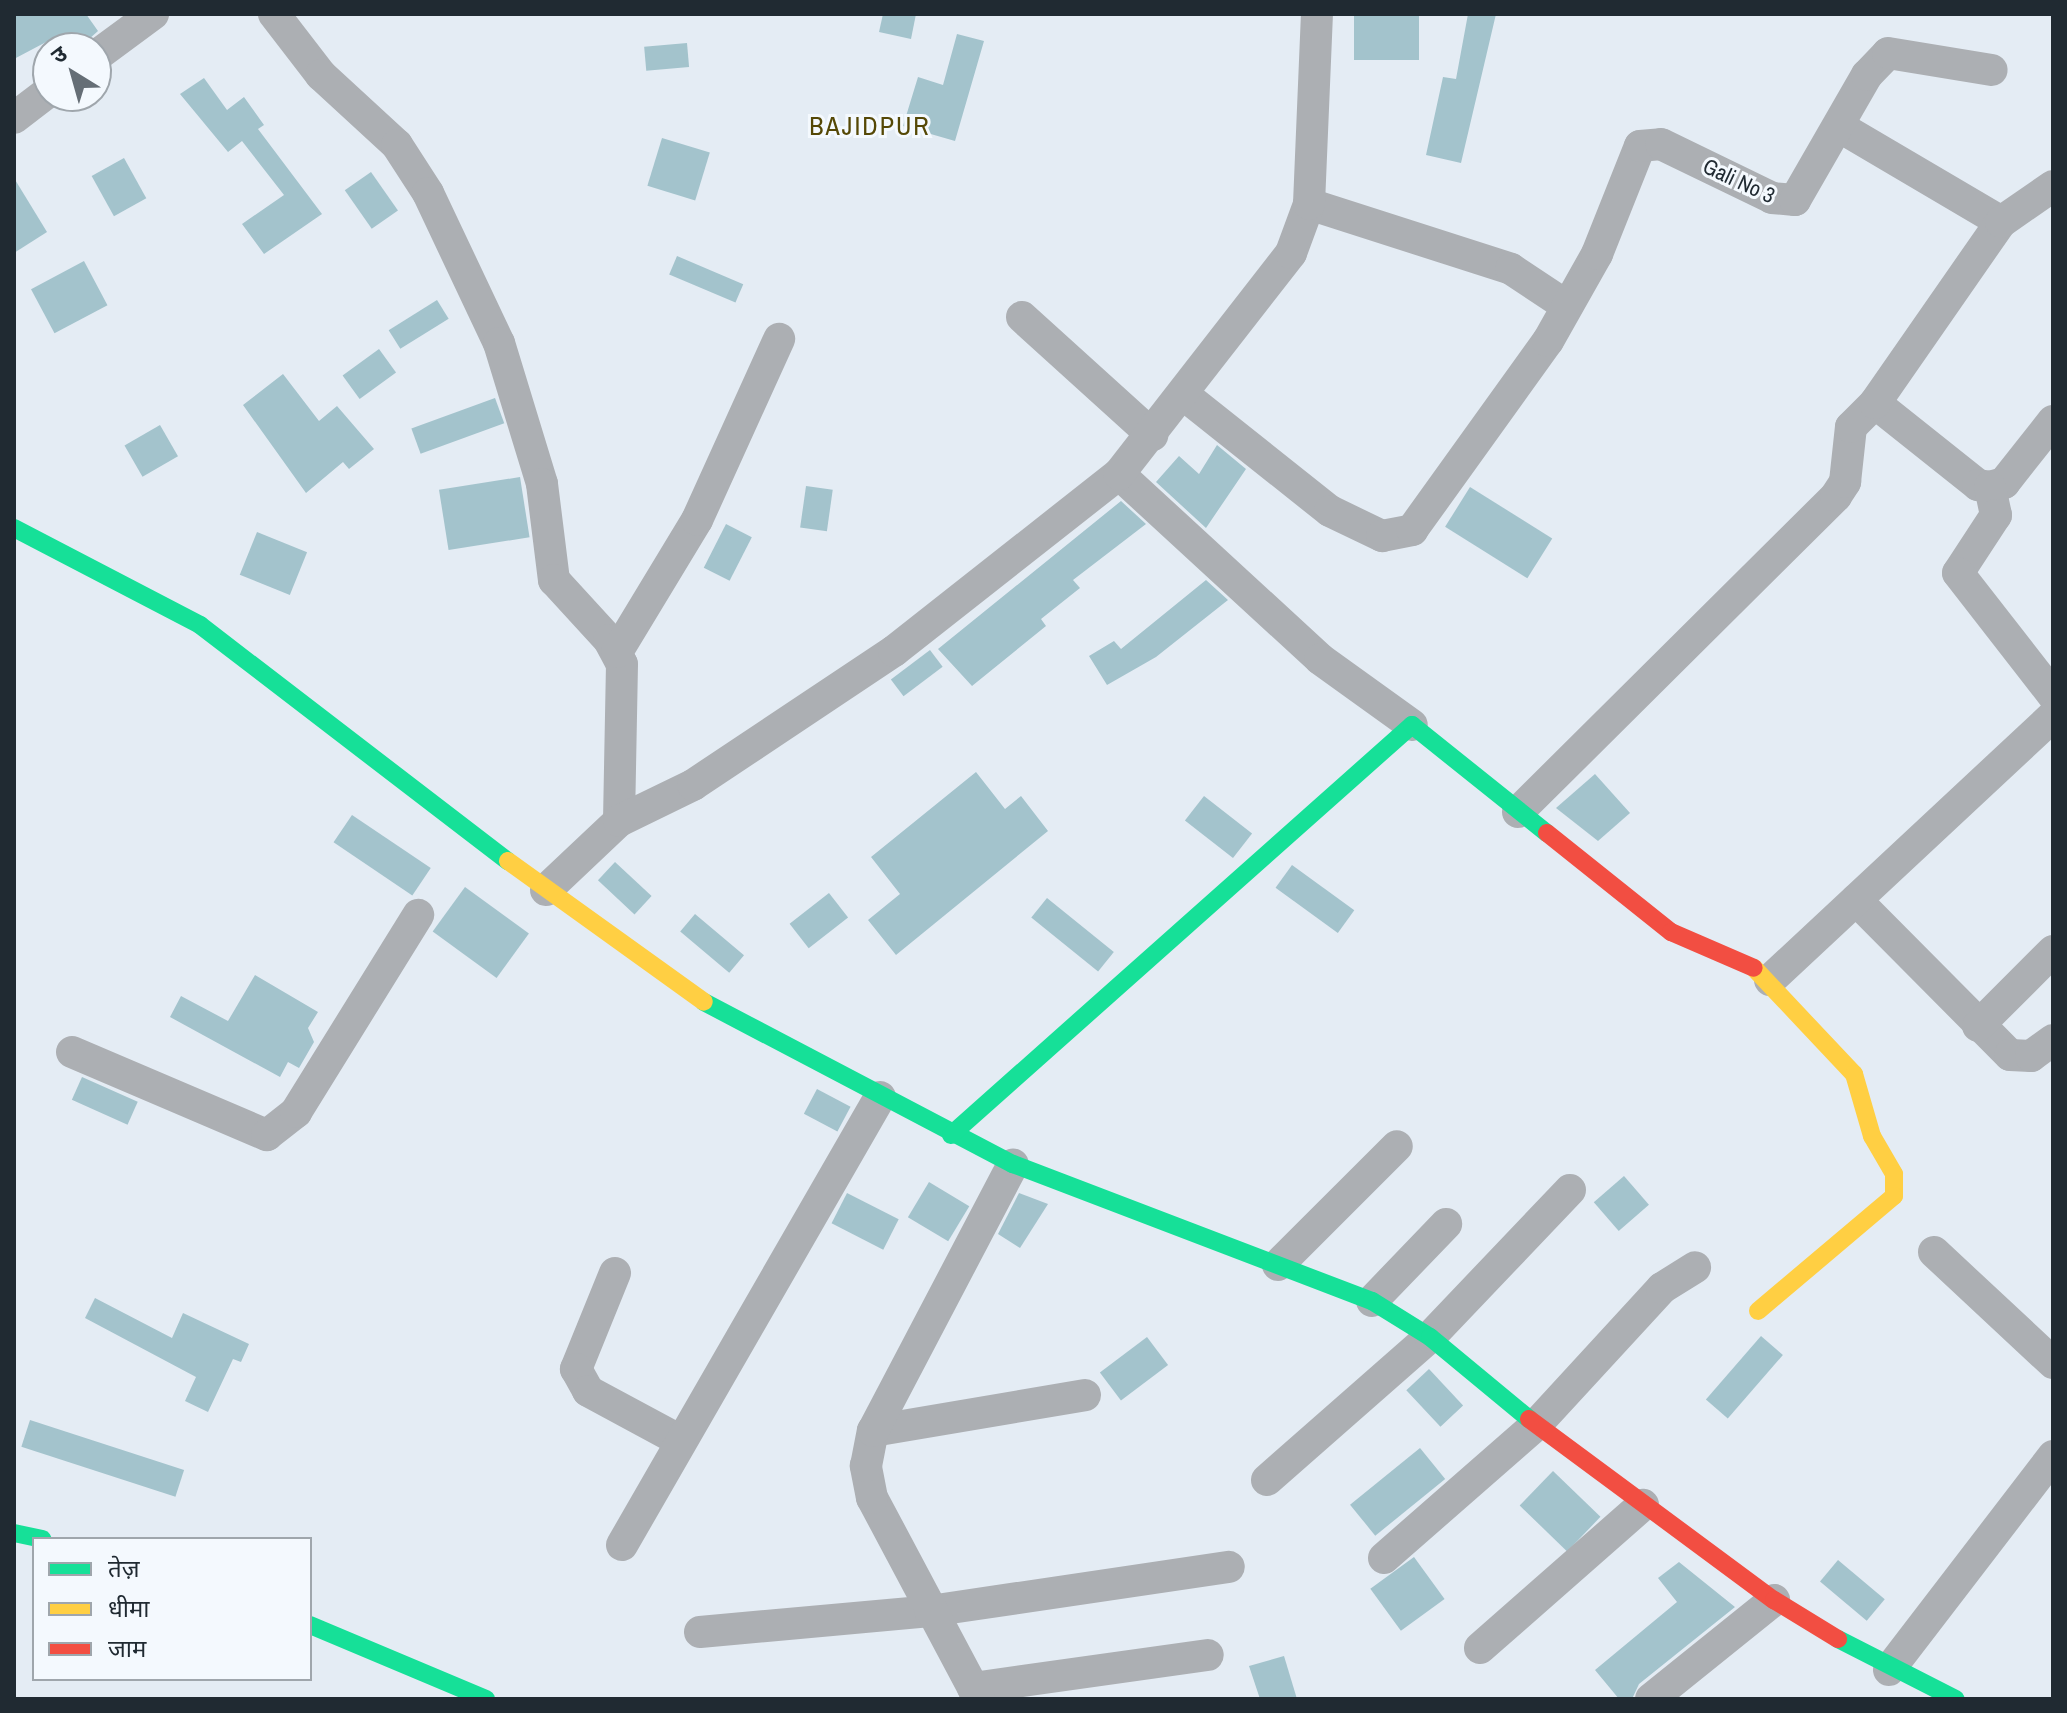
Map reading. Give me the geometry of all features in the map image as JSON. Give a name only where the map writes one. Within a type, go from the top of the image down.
[{"type":"street","points":[[112,44],[153,14]]},
{"type":"street","points":[[274,14],[321,75],[397,145],[428,193],[499,343],[542,484],[554,580],[617,652],[626,688],[619,821]]},
{"type":"street","points":[[546,890],[619,821],[693,785],[882,659],[1119,474],[1287,261],[1309,204],[1317,14]]},
{"type":"street","points":[[1992,70],[1888,53],[1867,75],[1840,127],[2001,222]]},
{"type":"street","points":[[14,118],[32,104]]},
{"type":"street","name":"Gali No 3","points":[[1567,306],[1597,254],[1640,146],[1661,144],[1783,202],[1802,191],[1840,127]]},
{"type":"street","points":[[1518,812],[1836,496],[1847,468],[1845,437],[1875,403],[2001,222],[2053,186]]},
{"type":"street","points":[[1184,395],[1330,511],[1382,536],[1396,536],[1420,523],[1567,306],[1511,269],[1309,204]]},
{"type":"street","points":[[1022,317],[1152,435]]},
{"type":"street","points":[[617,652],[708,498],[779,339]]},
{"type":"street","points":[[1875,403],[1978,485],[1990,487],[2004,483],[2053,421]]},
{"type":"street","points":[[1119,474],[1320,659],[1412,725],[1671,932],[1751,966],[1770,980],[1854,1074],[1895,1185],[1882,1208],[1758,1311]]},
{"type":"street","points":[[1990,487],[1996,515],[1958,573],[2053,695]]},
{"type":"street","points":[[14,528],[200,625],[546,890],[706,1003],[951,1135],[1013,1164],[1372,1301],[1430,1337],[1536,1425],[1774,1600],[1889,1670],[1956,1699]]},
{"type":"street","points":[[1770,980],[2053,716]]},
{"type":"street","points":[[951,1135],[1412,725]]},
{"type":"street","points":[[1856,900],[1978,1026],[2021,1059],[2053,1040]]},
{"type":"street","points":[[72,1052],[267,1135],[296,1112],[418,915]]},
{"type":"street","points":[[1978,1026],[2053,951]]},
{"type":"street","points":[[622,1545],[679,1440],[880,1097]]},
{"type":"street","points":[[1278,1265],[1397,1146]]},
{"type":"street","points":[[1013,1164],[873,1431],[866,1466],[872,1498],[976,1694],[1208,1655]]},
{"type":"street","points":[[1267,1480],[1430,1337],[1570,1190]]},
{"type":"street","points":[[1372,1301],[1446,1224]]},
{"type":"street","points":[[1934,1252],[2053,1363]]},
{"type":"street","points":[[1384,1558],[1536,1425],[1647,1303],[1695,1267]]},
{"type":"street","points":[[615,1273],[576,1369],[588,1391],[679,1440]]},
{"type":"street","points":[[873,1431],[1085,1395]]},
{"type":"street","points":[[1889,1670],[2053,1456]]},
{"type":"street","points":[[1480,1648],[1643,1505]]},
{"type":"street","points":[[700,1632],[930,1611],[1229,1567]]},
{"type":"street","points":[[1651,1699],[1774,1600]]},
{"type":"street","points":[[312,1626],[486,1699]]},
{"type":"building","points":[[14,14],[86,14],[98,31],[32,32],[32,49],[14,59]]},
{"type":"building","points":[[883,14],[916,14],[911,39],[879,32]]},
{"type":"building","points":[[1354,14],[1419,14],[1419,60],[1354,60]]},
{"type":"building","points":[[1468,14],[1496,14],[1461,163],[1426,155],[1443,77],[1456,79]]},
{"type":"building","points":[[957,34],[984,41],[955,141],[903,126],[918,77],[943,85]]},
{"type":"building","points":[[687,43],[689,67],[646,71],[644,47]]},
{"type":"building","points":[[204,78],[227,110],[244,97],[264,125],[258,129],[322,214],[264,254],[242,224],[284,195],[242,141],[228,152],[180,94]]},
{"type":"building","points":[[662,138],[710,153],[695,200],[647,186]]},
{"type":"building","points":[[124,158],[146,198],[114,216],[92,176]]},
{"type":"building","points":[[371,172],[398,211],[372,229],[345,190]]},
{"type":"building","points":[[14,178],[47,232],[14,253]]},
{"type":"building","points":[[677,256],[743,284],[735,303],[669,274]]},
{"type":"building","points":[[84,261],[107,305],[54,333],[31,289]]},
{"type":"building","points":[[437,300],[449,319],[400,349],[389,330]]},
{"type":"building","points":[[379,349],[396,372],[360,399],[343,375]]},
{"type":"building","points":[[283,374],[319,421],[337,406],[374,449],[349,469],[343,462],[306,493],[243,405]]},
{"type":"building","points":[[495,398],[504,423],[421,454],[411,428]]},
{"type":"building","points":[[160,425],[178,456],[142,477],[124,446]]},
{"type":"building","points":[[1217,445],[1246,469],[1206,528],[1156,482],[1179,456],[1199,474]]},
{"type":"building","points":[[520,477],[530,537],[449,550],[439,490]]},
{"type":"building","points":[[806,486],[833,490],[827,531],[800,528]]},
{"type":"building","points":[[1470,487],[1552,538],[1527,578],[1445,527]]},
{"type":"building","points":[[1121,501],[1146,524],[1073,580],[1080,588],[1041,619],[1046,626],[972,686],[938,649]]},
{"type":"building","points":[[726,524],[752,537],[730,581],[704,568]]},
{"type":"building","points":[[257,532],[307,552],[290,595],[240,575]]},
{"type":"building","points":[[1206,580],[1228,600],[1156,657],[1107,685],[1089,656],[1114,641],[1121,649]]},
{"type":"building","points":[[930,650],[943,667],[904,696],[891,679]]},
{"type":"building","points":[[976,772],[1005,809],[1021,796],[1048,831],[896,955],[868,920],[900,894],[871,857]]},
{"type":"building","points":[[1595,774],[1630,813],[1598,841],[1556,808]]},
{"type":"building","points":[[1204,796],[1252,834],[1233,858],[1185,820]]},
{"type":"building","points":[[352,815],[431,868],[412,895],[334,842]]},
{"type":"building","points":[[615,862],[652,896],[635,914],[598,880]]},
{"type":"building","points":[[1292,865],[1354,910],[1338,933],[1276,888]]},
{"type":"building","points":[[465,887],[529,933],[497,978],[433,931]]},
{"type":"building","points":[[829,893],[848,917],[809,948],[790,924]]},
{"type":"building","points":[[1047,898],[1114,952],[1098,972],[1031,917]]},
{"type":"building","points":[[695,914],[744,955],[729,973],[680,932]]},
{"type":"building","points":[[255,975],[318,1012],[308,1028],[314,1042],[299,1068],[288,1062],[280,1077],[170,1017],[181,996],[228,1021]]},
{"type":"building","points":[[82,1077],[138,1102],[128,1125],[72,1100]]},
{"type":"building","points":[[817,1089],[851,1107],[837,1132],[804,1114]]},
{"type":"building","points":[[1624,1176],[1649,1205],[1619,1231],[1594,1202]]},
{"type":"building","points":[[929,1182],[969,1206],[948,1241],[908,1217]]},
{"type":"building","points":[[847,1193],[899,1219],[883,1250],[832,1223]]},
{"type":"building","points":[[1019,1193],[1048,1204],[1020,1248],[998,1234]]},
{"type":"building","points":[[95,1298],[172,1338],[183,1313],[249,1344],[241,1362],[233,1359],[208,1412],[185,1401],[196,1377],[85,1318]]},
{"type":"building","points":[[1761,1336],[1783,1355],[1728,1418],[1706,1399]]},
{"type":"building","points":[[1147,1337],[1168,1365],[1121,1400],[1100,1373]]},
{"type":"building","points":[[1429,1369],[1463,1406],[1440,1427],[1406,1390]]},
{"type":"building","points":[[30,1420],[184,1470],[175,1497],[21,1447]]},
{"type":"building","points":[[1420,1448],[1445,1479],[1375,1536],[1350,1505]]},
{"type":"building","points":[[1553,1471],[1600,1517],[1567,1551],[1520,1506]]},
{"type":"building","points":[[1414,1557],[1445,1599],[1401,1631],[1370,1589]]},
{"type":"building","points":[[1838,1560],[1885,1599],[1867,1621],[1820,1581]]},
{"type":"building","points":[[1679,1562],[1735,1607],[1639,1684],[1632,1699],[1619,1699],[1595,1670],[1677,1602],[1658,1578]]},
{"type":"building","points":[[1284,1656],[1297,1699],[1260,1699],[1249,1666]]},
{"type":"traffic: fast","points":[[14,528],[200,625],[508,861]]},
{"type":"traffic: fast","points":[[951,1135],[1412,725],[1547,833]]},
{"type":"traffic: fast","points":[[704,1002],[1013,1164],[1372,1301],[1430,1337],[1529,1419]]},
{"type":"traffic: fast","points":[[14,1533],[33,1537]]},
{"type":"traffic: fast","points":[[312,1626],[486,1699]]},
{"type":"traffic: fast","points":[[1838,1639],[1956,1699]]},
{"type":"traffic: slow","points":[[508,861],[704,1002]]},
{"type":"traffic: slow","points":[[1754,968],[1854,1074],[1872,1136],[1894,1174],[1894,1196],[1758,1311]]},
{"type":"traffic: jam","points":[[1547,833],[1671,932],[1754,968]]},
{"type":"traffic: jam","points":[[1529,1419],[1774,1600],[1838,1639]]},
{"type":"district","name":"BAJIDPUR","points":[[870,126]]}]
